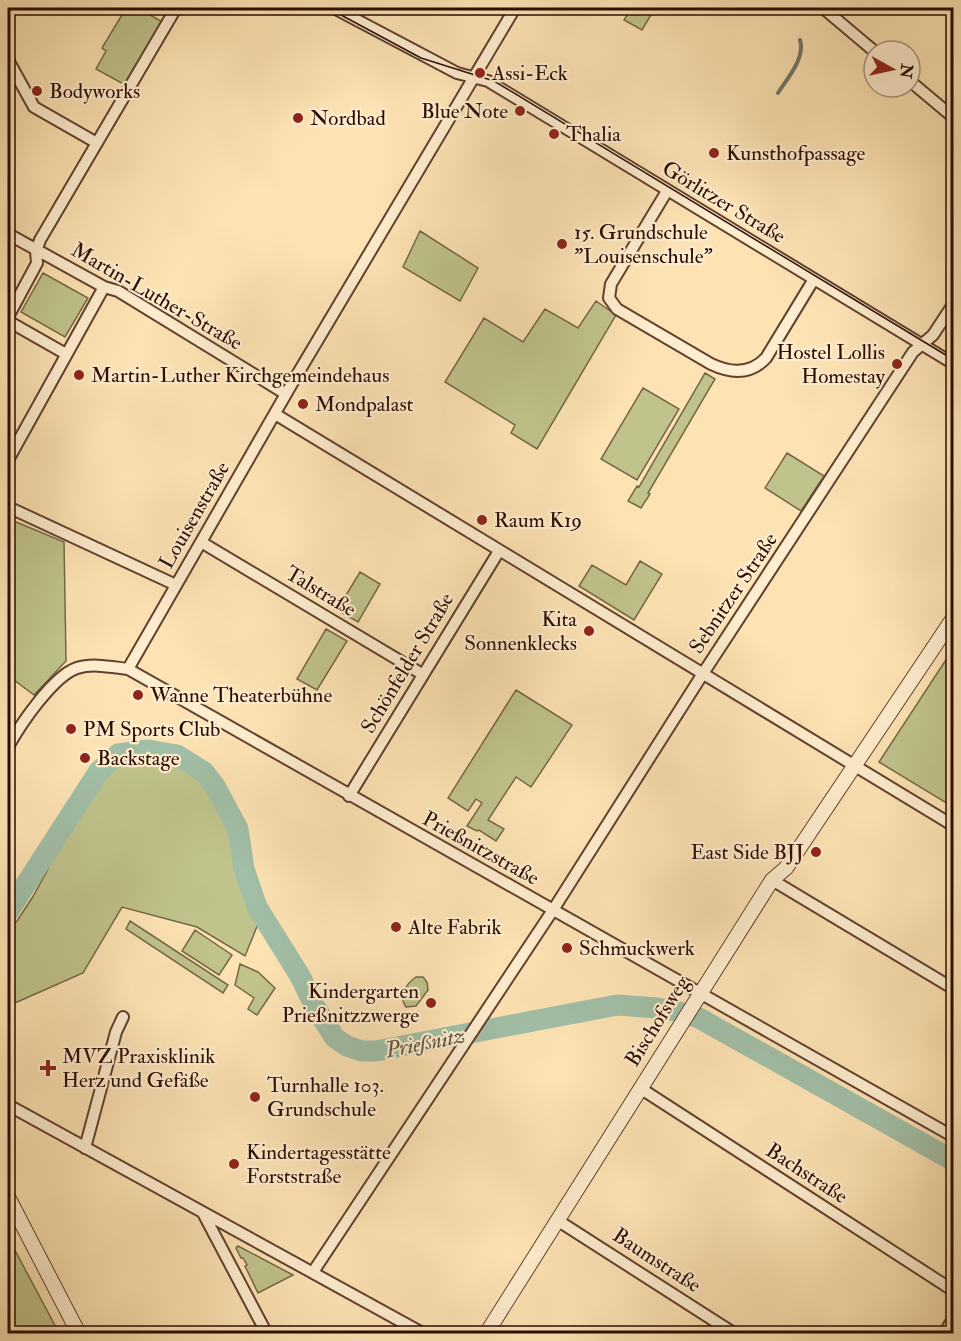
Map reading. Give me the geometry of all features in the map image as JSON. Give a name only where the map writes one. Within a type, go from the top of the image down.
[{"type":"street","points":[[66,354],[8,319],[37,263],[36,251],[54,216],[176,8]]},
{"type":"street","name":"Görlitzer Straße","points":[[334,8],[457,73],[488,81],[954,364]]},
{"type":"street","points":[[472,78],[515,8]]},
{"type":"street","points":[[823,8],[862,41]]},
{"type":"street","points":[[8,60],[34,107],[97,143]]},
{"type":"street","name":"Louisenstraße","points":[[128,669],[294,380],[472,78]]},
{"type":"street","points":[[922,91],[954,118]]},
{"type":"street","points":[[667,190],[611,284],[609,298],[617,309],[711,364],[727,370],[744,371],[760,364],[765,358],[814,279]]},
{"type":"street","name":"Martin-Luther-Straße","points":[[8,234],[104,287],[118,291],[286,394]]},
{"type":"street","points":[[8,460],[104,287]]},
{"type":"street","name":"Sebnitzer Straße","points":[[312,1272],[553,910],[702,675],[913,352],[933,335],[954,303]]},
{"type":"street","points":[[275,414],[954,826]]},
{"type":"street","points":[[8,507],[176,585]]},
{"type":"street","name":"Talstraße","points":[[201,542],[422,674]]},
{"type":"street","name":"Schönfelder Straße","points":[[349,796],[499,550]]},
{"type":"street","name":"Bischofsweg","points":[[486,1334],[772,879],[786,868],[954,617]]},
{"type":"street","name":"Prießnitzstraße","points":[[8,747],[24,721],[65,674],[77,668],[92,665],[128,669],[954,1137]]},
{"type":"street","points":[[772,879],[954,989]]},
{"type":"street","points":[[85,1148],[116,1032],[123,1017]]},
{"type":"street","name":"Bachstraße","points":[[640,1088],[954,1291]]},
{"type":"street","points":[[8,1105],[424,1334]]},
{"type":"street","points":[[8,1197],[79,1334]]},
{"type":"street","points":[[203,1212],[267,1334]]},
{"type":"street","name":"Baumstraße","points":[[557,1220],[735,1334]]},
{"type":"street","points":[[944,1334],[954,1317]]},
{"type":"green space","points":[[126,8],[137,8],[163,22],[127,86],[96,69],[106,51],[102,48]]},
{"type":"green space","points":[[632,8],[655,8],[642,30],[624,20]]},
{"type":"green space","points":[[420,231],[478,268],[460,301],[403,267]]},
{"type":"green space","points":[[43,273],[88,298],[65,337],[21,312]]},
{"type":"green space","points":[[596,301],[616,315],[537,449],[511,433],[515,425],[445,382],[484,318],[523,342],[545,309],[578,328]]},
{"type":"green space","points":[[705,373],[715,379],[641,508],[628,501],[637,486],[639,487]]},
{"type":"green space","points":[[643,388],[679,409],[637,480],[601,459]]},
{"type":"green space","points":[[787,453],[824,476],[801,511],[765,488]]},
{"type":"green space","points":[[9,519],[64,542],[66,661],[34,695],[14,680],[8,680]]},
{"type":"green space","points":[[640,561],[662,574],[634,620],[579,586],[592,565],[626,585]]},
{"type":"green space","points":[[360,572],[380,584],[358,622],[337,610]]},
{"type":"green space","points":[[326,629],[347,641],[317,690],[297,679]]},
{"type":"green space","points":[[953,649],[953,807],[879,762]]},
{"type":"green space","points":[[516,690],[572,725],[531,787],[516,777],[488,820],[504,829],[496,841],[479,830],[467,826],[482,803],[476,799],[468,811],[448,798]]},
{"type":"green space","points":[[151,753],[176,758],[197,771],[221,806],[234,833],[240,867],[258,924],[245,956],[197,927],[122,907],[83,973],[8,1006],[8,928],[17,921],[32,898],[60,842],[103,771],[124,754]]},
{"type":"green space","points":[[130,921],[228,985],[223,993],[126,929]]},
{"type":"green space","points":[[195,930],[232,955],[219,975],[182,951]]},
{"type":"green space","points":[[240,964],[258,972],[275,988],[257,1015],[248,1009],[254,998],[235,985]]},
{"type":"green space","points":[[416,977],[423,977],[427,982],[428,990],[416,1006],[406,1007],[403,999],[404,990]]},
{"type":"green space","points":[[8,1236],[59,1333],[13,1333],[8,1316]]},
{"type":"green space","points":[[238,1246],[293,1275],[258,1293],[245,1266],[247,1265],[236,1248]]},
{"type":"waterway","points":[[778,93],[798,61],[800,40]]},
{"type":"waterway","name":"Prießnitz","points":[[8,912],[99,771],[118,754],[148,750],[177,755],[204,772],[215,786],[238,829],[244,869],[257,907],[335,1038],[347,1046],[362,1051],[376,1051],[617,1005],[676,1011],[699,1018],[954,1161]]},
{"type":"tram line","points":[[328,8],[421,58],[494,81],[954,360]]},
{"type":"place","name":"Assi-Eck","points":[[480,73]]},
{"type":"place","name":"Bodyworks","points":[[37,91]]},
{"type":"place","name":"Blue Note","points":[[520,111]]},
{"type":"place","name":"Nordbad","points":[[298,118]]},
{"type":"place","name":"Thalia","points":[[554,134]]},
{"type":"place","name":"Kunsthofpassage","points":[[714,153]]},
{"type":"place","name":"15. Grundschule \"Louisenschule\"","points":[[562,244]]},
{"type":"place","name":"Hostel Lollis Homestay","points":[[897,364]]},
{"type":"place","name":"Martin-Luther Kirchgemeindehaus","points":[[79,375]]},
{"type":"place","name":"Mondpalast","points":[[303,404]]},
{"type":"place","name":"Raum K19","points":[[482,520]]},
{"type":"place","name":"Kita Sonnenklecks","points":[[589,631]]},
{"type":"place","name":"Wanne Theaterbühne","points":[[138,695]]},
{"type":"place","name":"PM Sports Club","points":[[71,729]]},
{"type":"place","name":"Backstage","points":[[85,758]]},
{"type":"place","name":"East Side BJJ","points":[[816,852]]},
{"type":"place","name":"Alte Fabrik","points":[[396,927]]},
{"type":"place","name":"Schmuckwerk","points":[[567,948]]},
{"type":"place","name":"Kindergarten Prießnitzzwerge","points":[[431,1003]]},
{"type":"place","name":"MVZ Praxisklinik Herz und Gefäße","points":[[48,1068]]},
{"type":"place","name":"Turnhalle 103. Grundschule","points":[[255,1097]]},
{"type":"place","name":"Kindertagesstätte Forststraße","points":[[234,1164]]}]
